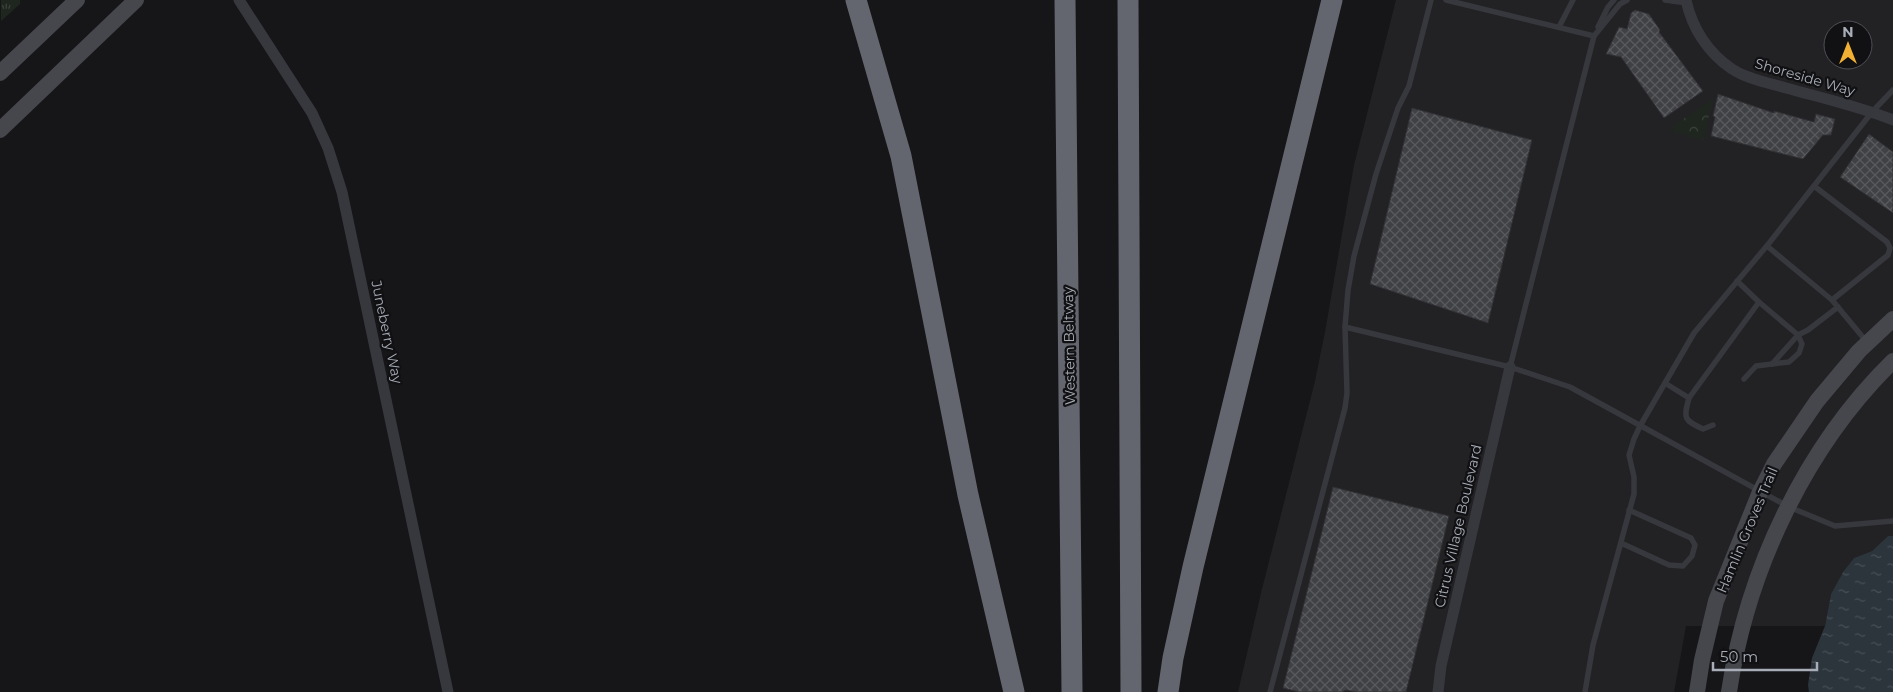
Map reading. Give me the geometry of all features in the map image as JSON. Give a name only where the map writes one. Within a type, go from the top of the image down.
[{"type":"highway","points":[[856,0],[901,156],[968,495],[1014,692]]},
{"type":"highway","name":"Western Beltway","points":[[1065,0],[1072,692]]},
{"type":"highway","points":[[1128,0],[1131,692]]},
{"type":"highway","points":[[1168,692],[1173,658],[1193,567],[1332,0]]},
{"type":"main road","points":[[0,73],[77,0]]},
{"type":"main road","points":[[0,130],[136,0]]},
{"type":"main road","name":"Hamlin Groves Trail","points":[[1697,692],[1702,660],[1716,601],[1760,492],[1774,464],[1817,401],[1868,343],[1893,319]]},
{"type":"main road","name":"Hamlin Groves Trail","points":[[1729,692],[1732,666],[1746,611],[1761,569],[1803,476],[1834,428],[1876,378],[1893,362]]},
{"type":"street","name":"Juneberry Way","points":[[240,0],[312,113],[328,148],[342,192],[448,692]]},
{"type":"street","name":"Shoreside Way","points":[[1687,1],[1689,14],[1699,35],[1715,56],[1733,70],[1893,120]]},
{"type":"street","name":"Citrus Village Boulevard","points":[[1438,692],[1443,660],[1510,367]]},
{"type":"lane","points":[[1270,692],[1345,408],[1347,393],[1345,327],[1348,290],[1354,256],[1376,174],[1398,108],[1409,86],[1431,0]]},
{"type":"lane","points":[[1446,0],[1594,36]]},
{"type":"lane","points":[[1559,27],[1573,0]]},
{"type":"lane","points":[[1510,367],[1594,36],[1614,0]]},
{"type":"lane","points":[[1594,36],[1620,4],[1626,0]]},
{"type":"lane","points":[[1665,0],[1687,1]]},
{"type":"lane","points":[[1585,692],[1593,645],[1634,494],[1634,477],[1630,455],[1640,426],[1694,333],[1766,246],[1872,112],[1893,90]]},
{"type":"lane","points":[[1814,186],[1887,242],[1890,248],[1888,255],[1832,300]]},
{"type":"lane","points":[[1766,246],[1832,300],[1868,343]]},
{"type":"lane","points":[[1737,281],[1798,335],[1802,344],[1799,353],[1789,362],[1756,366],[1744,379]]},
{"type":"lane","points":[[1712,426],[1703,429],[1688,422],[1685,417],[1685,411],[1689,398],[1759,302]]},
{"type":"lane","points":[[1772,364],[1798,335],[1808,330],[1838,307]]},
{"type":"lane","points":[[1345,327],[1510,367],[1570,388],[1788,507],[1834,526],[1893,521]]},
{"type":"lane","points":[[1665,383],[1689,398]]},
{"type":"lane","points":[[1620,542],[1669,565],[1683,566],[1692,556],[1695,545],[1691,538],[1630,510]]},
{"type":"shaded area","points":[[1396,0],[1893,0],[1893,536],[1888,536],[1872,551],[1854,558],[1843,572],[1831,594],[1825,626],[1686,626],[1674,692],[1238,692],[1315,381],[1354,165]]},
{"type":"green space","points":[[1,0],[20,0],[20,4],[1,21]]},
{"type":"green space","points":[[1713,99],[1703,140],[1673,132],[1673,126]]},
{"type":"water","points":[[1888,536],[1893,536],[1893,692],[1809,692],[1808,685],[1812,658],[1825,626],[1831,594],[1843,572],[1854,558],[1872,551]]},
{"type":"building","points":[[1635,10],[1649,14],[1660,30],[1659,32],[1703,91],[1664,118],[1621,57],[1606,54],[1619,27],[1627,29],[1631,13]]},
{"type":"building","points":[[1718,94],[1774,113],[1774,111],[1814,122],[1816,114],[1835,119],[1831,135],[1823,135],[1803,159],[1711,136]]},
{"type":"building","points":[[1412,108],[1532,140],[1488,323],[1370,284]]},
{"type":"building","points":[[1869,134],[1893,152],[1893,213],[1840,177]]},
{"type":"building","points":[[1333,487],[1449,516],[1406,692],[1356,692],[1346,690],[1342,692],[1299,692],[1283,688]]}]
